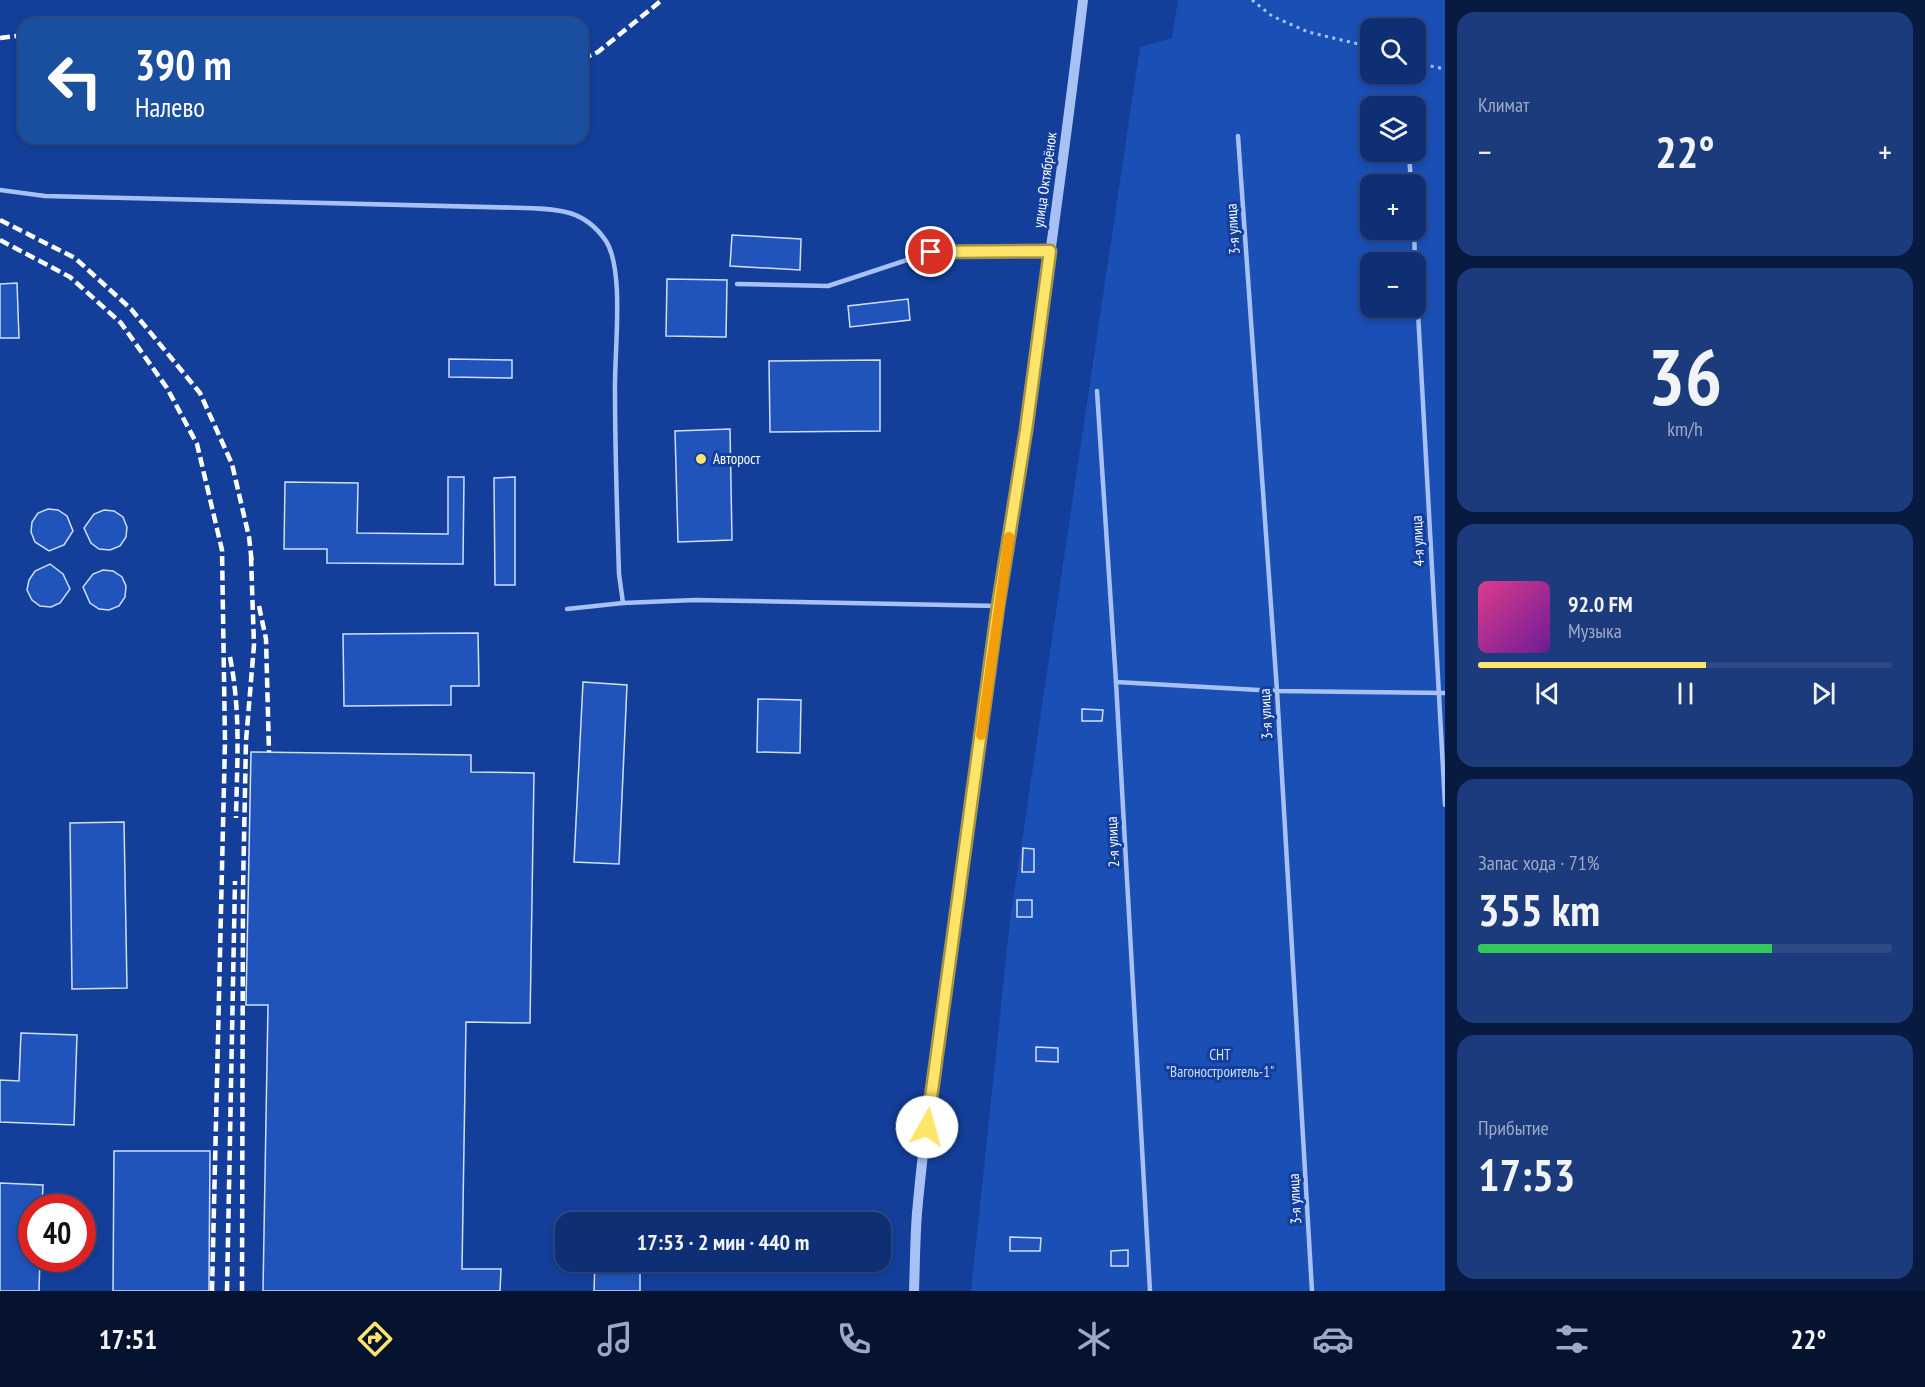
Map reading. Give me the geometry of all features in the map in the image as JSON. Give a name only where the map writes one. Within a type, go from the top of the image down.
[{"type":"street","name":"улица Октябрёнок","points":[[914,1291],[917,1214],[930,1105],[998,606],[1026,430],[1083,0]]},
{"type":"lane","name":"3-я улица","points":[[1238,136],[1277,691],[1312,1291]]},
{"type":"lane","points":[[0,190],[45,196],[547,209],[564,210],[590,223],[606,241],[611,251],[617,294],[615,389],[619,574],[623,603]]},
{"type":"lane","points":[[737,284],[828,286],[931,252],[1050,251]]},
{"type":"lane","name":"4-я улица","points":[[1418,318],[1445,806]]},
{"type":"lane","name":"2-я улица","points":[[1097,391],[1116,682],[1150,1291]]},
{"type":"lane","points":[[567,609],[623,603],[695,600],[998,606]]},
{"type":"lane","points":[[1116,682],[1277,691],[1445,693]]},
{"type":"path","points":[[1252,0],[1272,16],[1308,32],[1360,44]]},
{"type":"path","points":[[1426,65],[1445,69]]},
{"type":"green space","name":"СНТ \"Вагоностроитель-1\"","points":[[1178,0],[1445,0],[1445,1291],[971,1291],[1010,921],[1140,47],[1172,38]]},
{"type":"building","points":[[732,235],[801,239],[800,270],[730,266]]},
{"type":"building","points":[[667,279],[727,280],[726,337],[666,336]]},
{"type":"building","points":[[17,283],[19,338],[0,338],[0,284]]},
{"type":"building","points":[[908,299],[910,320],[850,327],[848,306]]},
{"type":"building","points":[[449,359],[512,360],[512,378],[449,377]]},
{"type":"building","points":[[880,360],[880,431],[770,432],[769,361]]},
{"type":"building","points":[[730,429],[732,540],[678,542],[675,431]]},
{"type":"building","points":[[448,477],[464,477],[463,564],[327,563],[327,549],[284,549],[285,482],[358,483],[357,533],[448,534]]},
{"type":"building","points":[[515,477],[515,585],[495,585],[494,478]]},
{"type":"building","points":[[48,509],[58,510],[67,516],[73,531],[64,545],[49,551],[35,542],[31,532],[32,522],[38,513]]},
{"type":"building","points":[[104,510],[114,511],[123,517],[127,527],[126,537],[120,546],[110,550],[99,549],[91,543],[84,528],[94,514]]},
{"type":"building","points":[[50,564],[63,574],[70,589],[60,603],[51,607],[40,606],[32,600],[27,590],[29,580],[35,571]]},
{"type":"building","points":[[103,570],[113,571],[122,577],[126,586],[125,597],[119,606],[109,610],[99,609],[90,603],[83,587],[93,574]]},
{"type":"building","points":[[478,633],[479,686],[451,686],[451,705],[344,706],[343,634]]},
{"type":"building","points":[[583,682],[627,685],[619,864],[574,862]]},
{"type":"building","points":[[758,699],[801,700],[800,753],[757,752]]},
{"type":"building","points":[[1082,709],[1103,710],[1102,721],[1082,721]]},
{"type":"building","points":[[251,752],[471,755],[471,772],[534,773],[530,1023],[466,1022],[462,1269],[501,1269],[500,1291],[263,1291],[268,1005],[246,1005]]},
{"type":"building","points":[[124,822],[127,988],[72,989],[70,823]]},
{"type":"building","points":[[1023,848],[1034,849],[1034,872],[1022,872]]},
{"type":"building","points":[[1017,900],[1032,900],[1032,917],[1017,917]]},
{"type":"building","points":[[21,1033],[77,1035],[74,1125],[0,1122],[0,1080],[19,1081]]},
{"type":"building","points":[[1036,1047],[1058,1048],[1058,1062],[1036,1061]]},
{"type":"building","points":[[114,1151],[210,1151],[209,1291],[113,1291]]},
{"type":"building","points":[[0,1183],[43,1185],[43,1194],[18,1194],[18,1272],[40,1272],[39,1291],[0,1291]]},
{"type":"building","points":[[1010,1237],[1041,1238],[1040,1251],[1010,1251]]},
{"type":"building","points":[[1128,1250],[1128,1266],[1111,1266],[1111,1251]]},
{"type":"building","points":[[595,1272],[640,1272],[640,1291],[594,1291]]},
{"type":"railway","points":[[588,56],[598,52],[662,0]]},
{"type":"railway","points":[[0,38],[18,36]]},
{"type":"railway","points":[[0,220],[75,258],[131,309],[200,393],[232,464],[249,537],[252,564]]},
{"type":"railway","points":[[0,240],[70,277],[121,323],[167,388],[197,444],[222,550],[225,742],[212,1291]]},
{"type":"railway","points":[[242,1291],[243,889],[246,741],[254,645],[251,557]]},
{"type":"railway","points":[[259,606],[266,639],[269,752]]},
{"type":"railway","points":[[230,657],[237,718],[236,818]]},
{"type":"railway","points":[[227,1291],[235,881]]},
{"type":"slow traffic","points":[[981,735],[1009,537]]},
{"type":"place","name":"Авторост","points":[[701,459]]},
{"type":"route","points":[[927,1127],[998,606],[1026,430],[1050,251],[931,252]]}]
